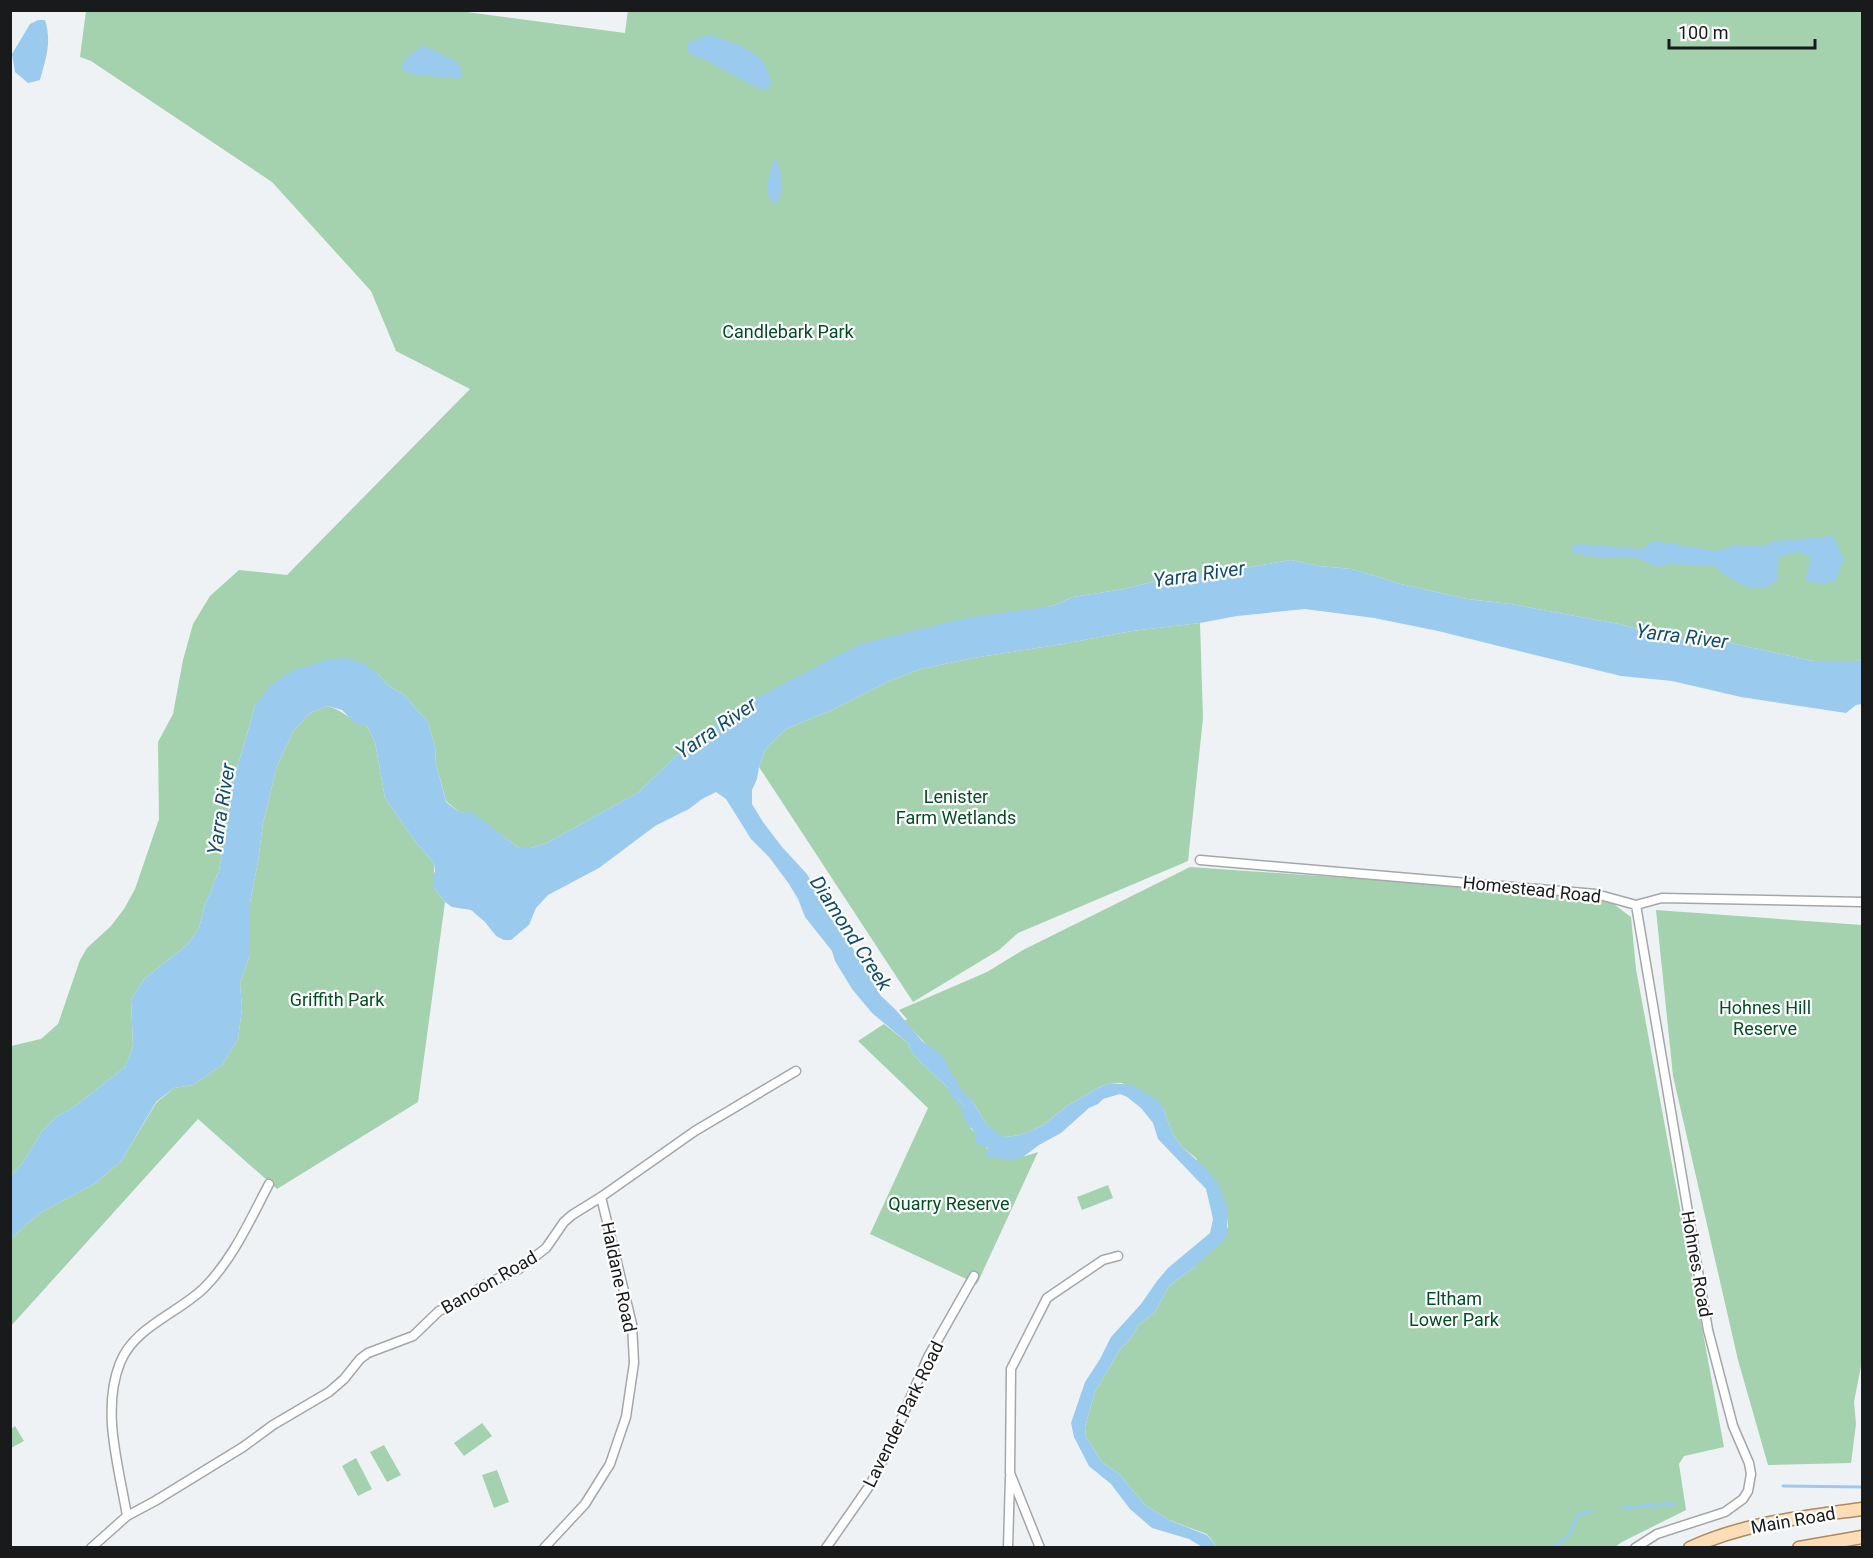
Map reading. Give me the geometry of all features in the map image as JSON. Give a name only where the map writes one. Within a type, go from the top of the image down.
[{"type":"main road","name":"Main Road","points":[[1690,1548],[1720,1535],[1763,1524],[1863,1509]]},
{"type":"main road","name":"Main Road","points":[[1801,1547],[1863,1537]]},
{"type":"street","name":"Homestead Road","points":[[1200,860],[1596,894],[1636,905],[1662,898],[1863,902]]},
{"type":"street","name":"Hohnes Road","points":[[1635,1548],[1657,1534],[1725,1512],[1735,1506],[1748,1491],[1751,1474],[1749,1463],[1730,1415],[1708,1330],[1636,905]]},
{"type":"street","name":"Banoon Road","points":[[91,1548],[127,1516],[243,1447],[273,1425],[329,1392],[368,1353],[413,1336],[439,1311],[453,1305],[484,1285],[519,1269],[546,1248],[564,1222],[694,1131],[796,1071]]},
{"type":"street","points":[[127,1516],[113,1431],[112,1411],[115,1381],[121,1361],[139,1335],[188,1302],[216,1273],[236,1246],[269,1184]]},
{"type":"street","name":"Haldane Road","points":[[544,1548],[585,1504],[610,1464],[626,1417],[633,1363],[632,1324],[602,1197]]},
{"type":"street","points":[[1008,1548],[1011,1377],[1014,1363],[1047,1298],[1103,1260],[1118,1256]]},
{"type":"street","name":"Lavender Park Road","points":[[826,1548],[870,1485],[888,1450],[928,1357],[974,1276]]},
{"type":"street","points":[[1010,1473],[1040,1548]]},
{"type":"green space","name":"Candlebark Park","points":[[452,10],[625,33],[628,10],[1862,11],[1862,659],[1813,661],[1726,642],[1670,638],[1619,624],[1511,604],[1467,599],[1401,584],[1352,569],[1319,566],[1291,560],[1233,570],[1180,575],[1124,589],[1073,597],[1052,606],[1019,612],[691,741],[639,792],[547,843],[531,848],[519,848],[473,814],[459,812],[446,801],[428,722],[404,695],[388,685],[378,674],[329,659],[255,706],[234,779],[219,871],[205,905],[199,928],[188,944],[144,979],[131,1000],[133,1046],[125,1067],[74,1107],[56,1117],[43,1130],[22,1164],[11,1176],[11,1046],[41,1039],[58,1024],[80,960],[87,948],[111,926],[135,889],[159,819],[158,742],[173,714],[183,660],[193,624],[210,596],[239,570],[287,575],[470,389],[396,351],[371,291],[272,182],[91,61],[80,57],[86,11]]},
{"type":"green space","name":"Lenister Farm Wetlands","points":[[1200,623],[1203,718],[1188,861],[1018,933],[999,950],[913,1002],[759,767],[765,750],[786,729],[832,710],[887,682],[921,669],[1132,631]]},
{"type":"green space","name":"Griffith Park","points":[[328,706],[367,726],[375,742],[385,798],[415,841],[434,863],[434,888],[445,902],[418,1102],[277,1189],[198,1119],[11,1326],[11,1238],[40,1213],[96,1183],[122,1160],[156,1103],[174,1088],[193,1085],[222,1065],[238,1039],[242,1008],[240,983],[250,955],[250,902],[263,823],[277,766],[294,730],[310,713]]},
{"type":"green space","name":"Eltham Lower Park","points":[[1190,867],[1565,893],[1611,902],[1631,917],[1636,969],[1724,1447],[1684,1456],[1679,1464],[1686,1510],[1615,1547],[1217,1547],[1207,1534],[1169,1520],[1145,1505],[1119,1474],[1101,1461],[1086,1437],[1085,1427],[1095,1392],[1121,1348],[1138,1326],[1155,1312],[1169,1286],[1193,1268],[1228,1227],[1227,1218],[1196,1158],[1183,1148],[1172,1133],[1164,1110],[1122,1083],[1110,1083],[1098,1088],[1067,1106],[1042,1126],[1020,1135],[1006,1137],[997,1134],[984,1121],[975,1105],[959,1088],[945,1064],[904,1021],[907,1019],[899,1010],[987,972],[1023,950]]},
{"type":"green space","name":"Hohnes Hill Reserve","points":[[1656,910],[1862,925],[1862,1361],[1854,1402],[1856,1424],[1851,1463],[1768,1465],[1738,1360],[1673,1076]]},
{"type":"green space","name":"Quarry Reserve","points":[[884,1024],[908,1043],[920,1062],[965,1106],[971,1129],[976,1133],[980,1144],[998,1155],[1009,1158],[1020,1158],[1038,1152],[977,1284],[870,1234],[928,1108],[858,1041]]},
{"type":"green space","points":[[1108,1185],[1113,1198],[1082,1210],[1077,1197]]},
{"type":"green space","points":[[482,1423],[492,1436],[464,1456],[454,1443]]},
{"type":"green space","points":[[15,1426],[24,1441],[11,1448],[11,1429]]},
{"type":"green space","points":[[384,1445],[401,1475],[387,1482],[370,1452]]},
{"type":"green space","points":[[356,1458],[372,1489],[358,1496],[342,1466]]},
{"type":"green space","points":[[497,1470],[509,1502],[494,1508],[482,1475]]},
{"type":"water","points":[[38,20],[45,20],[48,36],[47,50],[40,80],[28,83],[15,72],[12,54],[30,24]]},
{"type":"water","points":[[711,35],[741,46],[758,57],[769,73],[771,85],[767,90],[757,88],[702,58],[694,56],[687,50],[687,43]]},
{"type":"water","points":[[425,46],[457,62],[463,74],[460,79],[410,74],[401,68],[410,55]]},
{"type":"water","points":[[774,159],[776,159],[781,176],[780,195],[776,205],[771,201],[768,190]]},
{"type":"water","points":[[1833,536],[1844,559],[1835,581],[1822,584],[1805,581],[1811,557],[1799,552],[1779,556],[1777,580],[1766,588],[1748,587],[1727,577],[1714,566],[1669,564],[1657,567],[1635,557],[1603,558],[1570,552],[1576,544],[1643,549],[1653,541],[1718,551],[1735,545],[1764,546],[1774,541]]},
{"type":"water","name":"Yarra River","points":[[1291,560],[1319,566],[1352,569],[1401,584],[1467,599],[1511,604],[1619,624],[1670,638],[1726,642],[1813,661],[1862,659],[1862,704],[1856,705],[1846,713],[1741,697],[1672,681],[1621,676],[1438,631],[1374,618],[1305,609],[1132,631],[921,669],[887,682],[832,710],[786,729],[765,750],[752,790],[752,804],[782,847],[807,874],[827,913],[852,947],[881,996],[922,1041],[941,1054],[960,1088],[975,1105],[984,1121],[998,1134],[1006,1137],[1020,1135],[1042,1126],[1067,1106],[1098,1088],[1110,1083],[1132,1085],[1158,1101],[1164,1110],[1172,1133],[1183,1148],[1208,1170],[1218,1184],[1227,1207],[1227,1234],[1224,1240],[1169,1286],[1155,1312],[1138,1326],[1121,1348],[1095,1392],[1085,1427],[1086,1437],[1101,1461],[1119,1474],[1145,1505],[1169,1520],[1207,1535],[1217,1547],[1202,1547],[1189,1539],[1152,1528],[1130,1509],[1111,1484],[1089,1466],[1074,1437],[1071,1423],[1085,1382],[1111,1337],[1141,1304],[1168,1268],[1210,1233],[1213,1219],[1206,1189],[1158,1139],[1153,1123],[1141,1108],[1120,1094],[1103,1099],[1089,1108],[1061,1133],[1023,1157],[1013,1160],[987,1157],[985,1152],[989,1151],[988,1148],[975,1143],[976,1134],[964,1119],[962,1109],[965,1106],[920,1062],[908,1043],[872,1013],[852,989],[835,961],[832,951],[805,917],[789,884],[769,857],[751,839],[726,799],[716,792],[655,826],[599,868],[548,895],[536,908],[529,925],[511,940],[504,940],[496,936],[471,910],[452,907],[445,902],[434,888],[434,863],[415,841],[385,798],[375,742],[367,726],[355,723],[342,710],[328,706],[310,713],[294,730],[277,766],[263,823],[250,902],[250,955],[240,983],[242,1008],[238,1039],[222,1065],[193,1085],[174,1088],[156,1102],[122,1160],[96,1183],[40,1213],[11,1238],[11,1176],[22,1164],[43,1130],[56,1117],[74,1107],[125,1067],[133,1046],[131,1000],[144,979],[188,944],[199,928],[205,905],[219,871],[234,779],[255,706],[271,685],[292,671],[329,659],[346,658],[363,663],[378,674],[388,685],[404,695],[428,722],[446,802],[459,812],[473,813],[519,848],[531,848],[547,843],[639,792],[691,741],[756,698],[860,644],[966,618],[1052,606],[1073,597],[1124,589],[1180,575],[1233,570]]},
{"type":"waterway","name":"Diamond Creek","points":[[950,1091],[964,1110]]},
{"type":"waterway","points":[[1783,1486],[1862,1487]]},
{"type":"waterway","points":[[1622,1508],[1650,1505],[1655,1507],[1666,1503],[1675,1505]]},
{"type":"waterway","points":[[1548,1548],[1560,1543],[1567,1536],[1577,1516],[1590,1511]]}]
